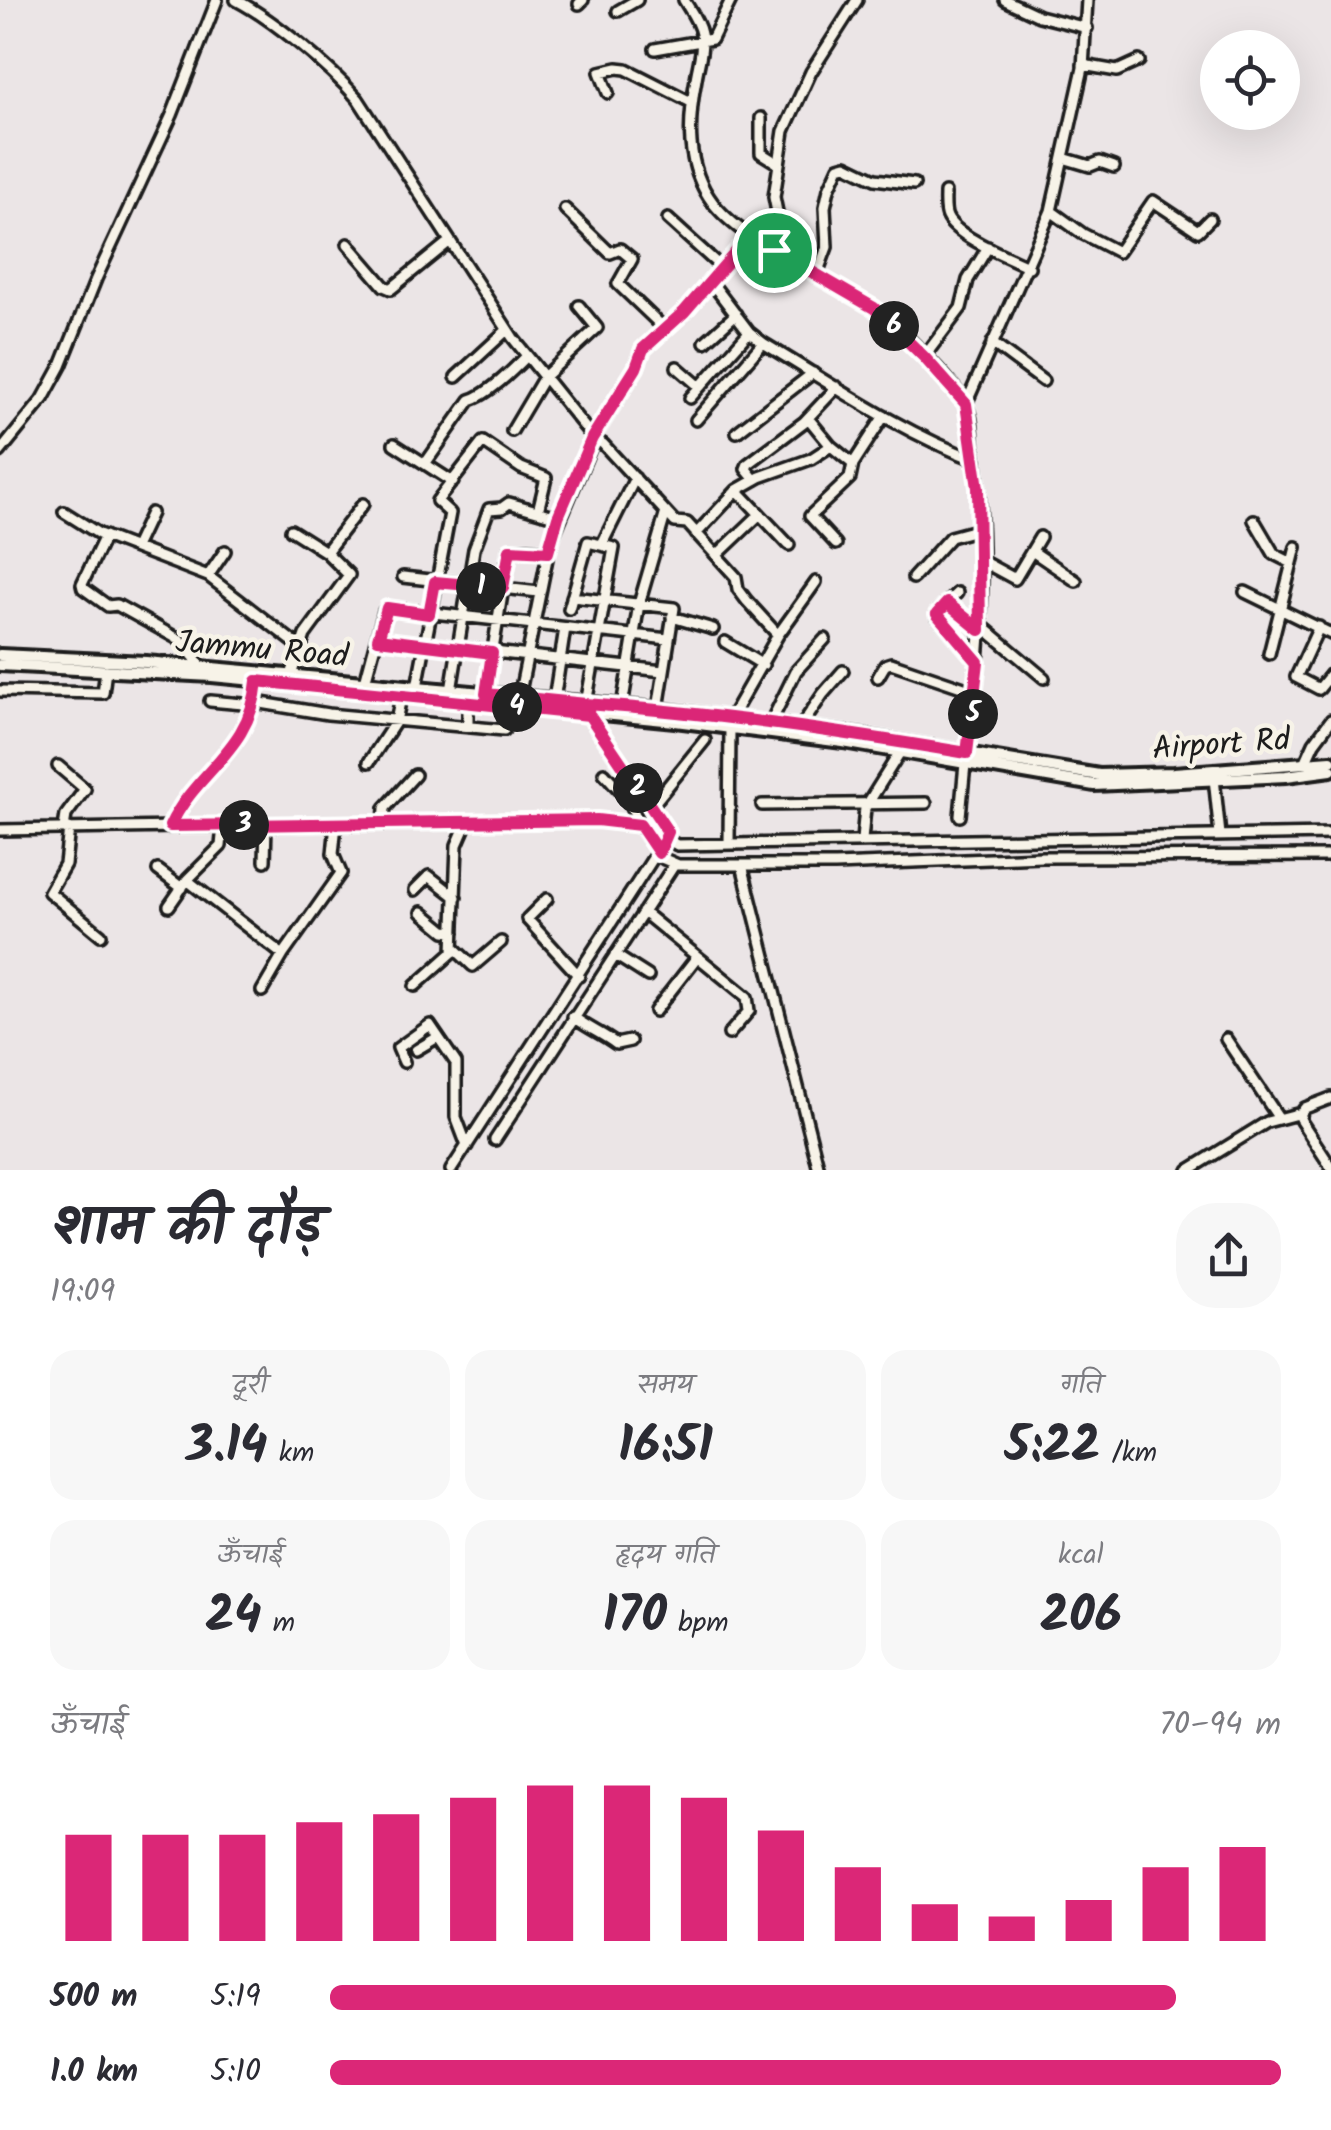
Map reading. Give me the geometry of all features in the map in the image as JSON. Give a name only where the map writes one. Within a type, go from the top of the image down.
[{"type":"main road","name":"Jammu Road","points":[[0,655],[291,675],[554,700],[587,710],[622,706],[730,724],[800,728],[966,758],[1114,775]]},
{"type":"main road","points":[[0,664],[106,679],[257,681],[398,710],[468,716],[587,710],[730,724],[900,752],[966,758],[1094,785],[1330,771]]},
{"type":"main road","name":"Airport Rd","points":[[1114,775],[1305,763],[1330,771]]},
{"type":"street","points":[[0,452],[43,399],[62,366],[96,280],[172,115],[217,0]]},
{"type":"street","points":[[236,0],[263,16],[348,88],[527,356],[592,438],[603,444],[676,523],[688,523],[778,635]]},
{"type":"street","points":[[618,11],[637,0]]},
{"type":"street","points":[[684,0],[699,26],[702,43],[690,142],[703,185],[714,204],[750,236],[874,308],[966,404],[976,460],[980,627],[960,816]]},
{"type":"street","points":[[655,49],[702,43],[716,36],[732,0]]},
{"type":"street","points":[[774,250],[780,227],[775,205],[777,162],[795,102],[857,0]]},
{"type":"street","points":[[1005,0],[1039,16],[1088,28]]},
{"type":"street","points":[[966,404],[1051,212],[1084,65],[1088,0]]},
{"type":"street","points":[[1084,65],[1118,70],[1139,61]]},
{"type":"street","points":[[608,93],[600,74],[618,68],[641,75],[692,102]]},
{"type":"street","points":[[761,118],[762,153],[777,162]]},
{"type":"street","points":[[1063,158],[1088,166],[1102,162],[1114,167]]},
{"type":"street","points":[[817,274],[827,247],[825,207],[838,168],[846,165],[875,179],[914,184]]},
{"type":"street","points":[[944,193],[947,218],[988,247],[1028,267]]},
{"type":"street","points":[[1051,212],[1118,252],[1152,202],[1198,231],[1210,219]]},
{"type":"street","points":[[564,209],[610,253],[620,249],[632,260],[618,284],[665,329]]},
{"type":"street","points":[[668,220],[722,268]]},
{"type":"street","points":[[519,697],[548,552],[558,517],[592,438],[636,368],[643,349],[711,282],[750,236]]},
{"type":"street","points":[[348,244],[391,289],[450,241]]},
{"type":"street","points":[[924,357],[961,308],[968,280],[988,247]]},
{"type":"street","points":[[711,282],[748,332],[763,343],[884,416],[976,460]]},
{"type":"street","points":[[512,431],[544,377],[597,327],[578,306]]},
{"type":"street","points":[[705,342],[736,314]]},
{"type":"street","points":[[456,378],[507,330]]},
{"type":"street","points":[[690,398],[748,332]]},
{"type":"street","points":[[696,420],[763,343]]},
{"type":"street","points":[[992,343],[1043,380]]},
{"type":"street","points":[[425,464],[470,400],[490,385],[500,383],[527,356]]},
{"type":"street","points":[[677,367],[700,386]]},
{"type":"street","points":[[737,432],[813,373]]},
{"type":"street","points":[[755,480],[746,469],[748,464],[808,418],[837,386]]},
{"type":"street","points":[[836,544],[810,516],[850,478],[854,464],[884,416]]},
{"type":"street","points":[[808,418],[831,446],[854,464]]},
{"type":"street","points":[[417,687],[450,512],[437,501],[484,441],[521,468],[545,478],[538,511]]},
{"type":"street","points":[[394,444],[453,482]]},
{"type":"street","points":[[696,534],[737,490],[811,459],[831,446]]},
{"type":"street","points":[[602,544],[634,478]]},
{"type":"street","points":[[737,490],[789,545]]},
{"type":"street","points":[[451,691],[476,542],[490,509],[508,503],[558,517]]},
{"type":"street","points":[[326,552],[363,504]]},
{"type":"street","points":[[64,512],[105,536],[208,576],[300,647]]},
{"type":"street","points":[[622,706],[640,604],[666,512]]},
{"type":"street","points":[[135,548],[151,513]]},
{"type":"street","points":[[716,555],[758,516]]},
{"type":"street","points":[[1254,520],[1274,554],[1292,563]]},
{"type":"street","points":[[913,578],[950,536],[980,528]]},
{"type":"street","points":[[290,530],[326,552],[349,575],[300,647],[291,675]]},
{"type":"street","points":[[105,536],[82,588],[108,606],[118,605],[180,640],[202,667]]},
{"type":"street","points":[[980,560],[1012,580],[1040,537]]},
{"type":"street","points":[[495,1140],[642,912],[666,853],[668,832],[587,710],[614,548],[587,542],[569,609]]},
{"type":"street","points":[[1269,654],[1296,546]]},
{"type":"street","points":[[486,694],[510,550],[548,552]]},
{"type":"street","points":[[208,576],[225,551]]},
{"type":"street","points":[[1032,551],[1076,581]]},
{"type":"street","points":[[403,577],[539,592]]},
{"type":"street","points":[[728,843],[730,724],[787,619],[816,582]]},
{"type":"street","points":[[1245,592],[1331,634]]},
{"type":"street","points":[[957,594],[937,616],[978,662]]},
{"type":"street","points":[[572,597],[672,608],[658,710]]},
{"type":"street","points":[[947,603],[1044,678]]},
{"type":"street","points":[[365,682],[387,608],[668,639]]},
{"type":"street","points":[[672,617],[713,630]]},
{"type":"street","points":[[1318,627],[1296,677],[1319,689],[1331,674]]},
{"type":"street","points":[[554,700],[564,628]]},
{"type":"street","points":[[378,639],[663,671]]},
{"type":"street","points":[[770,724],[796,671],[824,639]]},
{"type":"street","points":[[725,642],[764,664]]},
{"type":"street","points":[[878,677],[885,665],[891,663],[976,692]]},
{"type":"street","points":[[800,728],[843,672]]},
{"type":"street","points":[[0,691],[104,693],[106,679]]},
{"type":"street","points":[[170,826],[244,730],[255,701],[257,681]]},
{"type":"street","points":[[210,701],[468,716],[504,730]]},
{"type":"street","points":[[369,762],[398,710]]},
{"type":"street","points":[[1305,763],[1331,720]]},
{"type":"street","points":[[651,807],[705,740]]},
{"type":"street","points":[[862,840],[868,804],[900,752]]},
{"type":"street","points":[[58,766],[84,789],[66,815],[66,860],[50,894],[101,936]]},
{"type":"street","points":[[604,773],[626,797],[641,826],[666,853],[742,865],[1220,835],[1331,834]]},
{"type":"street","points":[[384,823],[385,808],[415,775]]},
{"type":"street","points":[[1214,778],[1220,835]]},
{"type":"street","points":[[762,805],[926,804]]},
{"type":"street","points":[[0,830],[597,820],[641,826]]},
{"type":"street","points":[[467,822],[457,845],[454,948],[472,966],[501,942]]},
{"type":"street","points":[[262,991],[341,873],[333,854],[336,824]]},
{"type":"street","points":[[265,862],[266,825]]},
{"type":"street","points":[[169,906],[221,846],[223,826]]},
{"type":"street","points":[[451,1170],[579,976],[666,853],[677,844],[862,840],[1331,856]]},
{"type":"street","points":[[742,865],[819,1170]]},
{"type":"street","points":[[158,870],[185,884],[283,955]]},
{"type":"street","points":[[415,890],[427,876],[456,897]]},
{"type":"street","points":[[547,899],[527,919],[579,976]]},
{"type":"street","points":[[422,912],[445,931],[454,932]]},
{"type":"street","points":[[642,912],[748,1000],[749,1011],[728,1034]]},
{"type":"street","points":[[415,986],[454,948]]},
{"type":"street","points":[[615,955],[648,976]]},
{"type":"street","points":[[655,1011],[697,957]]},
{"type":"street","points":[[573,1018],[602,1038],[617,1044],[630,1041]]},
{"type":"street","points":[[404,1062],[398,1049],[425,1025],[430,1026],[456,1063],[456,1117],[467,1146]]},
{"type":"street","points":[[416,1050],[438,1037]]},
{"type":"street","points":[[1226,1039],[1278,1117]]},
{"type":"street","points":[[1331,1098],[1301,1113],[1301,1121],[1331,1167]]},
{"type":"street","points":[[1189,1170],[1278,1117],[1301,1113]]},
{"type":"route","points":[[774,250],[750,236],[684,312],[643,349],[636,368],[592,438],[558,517],[548,552],[510,550],[503,588],[435,582],[429,614],[387,608],[378,639],[492,653],[486,694],[586,704],[589,715],[668,832],[659,853],[642,826],[597,820],[170,826],[244,730],[255,702],[257,681],[589,715],[586,704],[658,710],[967,753],[978,662],[937,616],[947,603],[980,630],[978,488],[966,404],[874,308],[774,250]]}]
